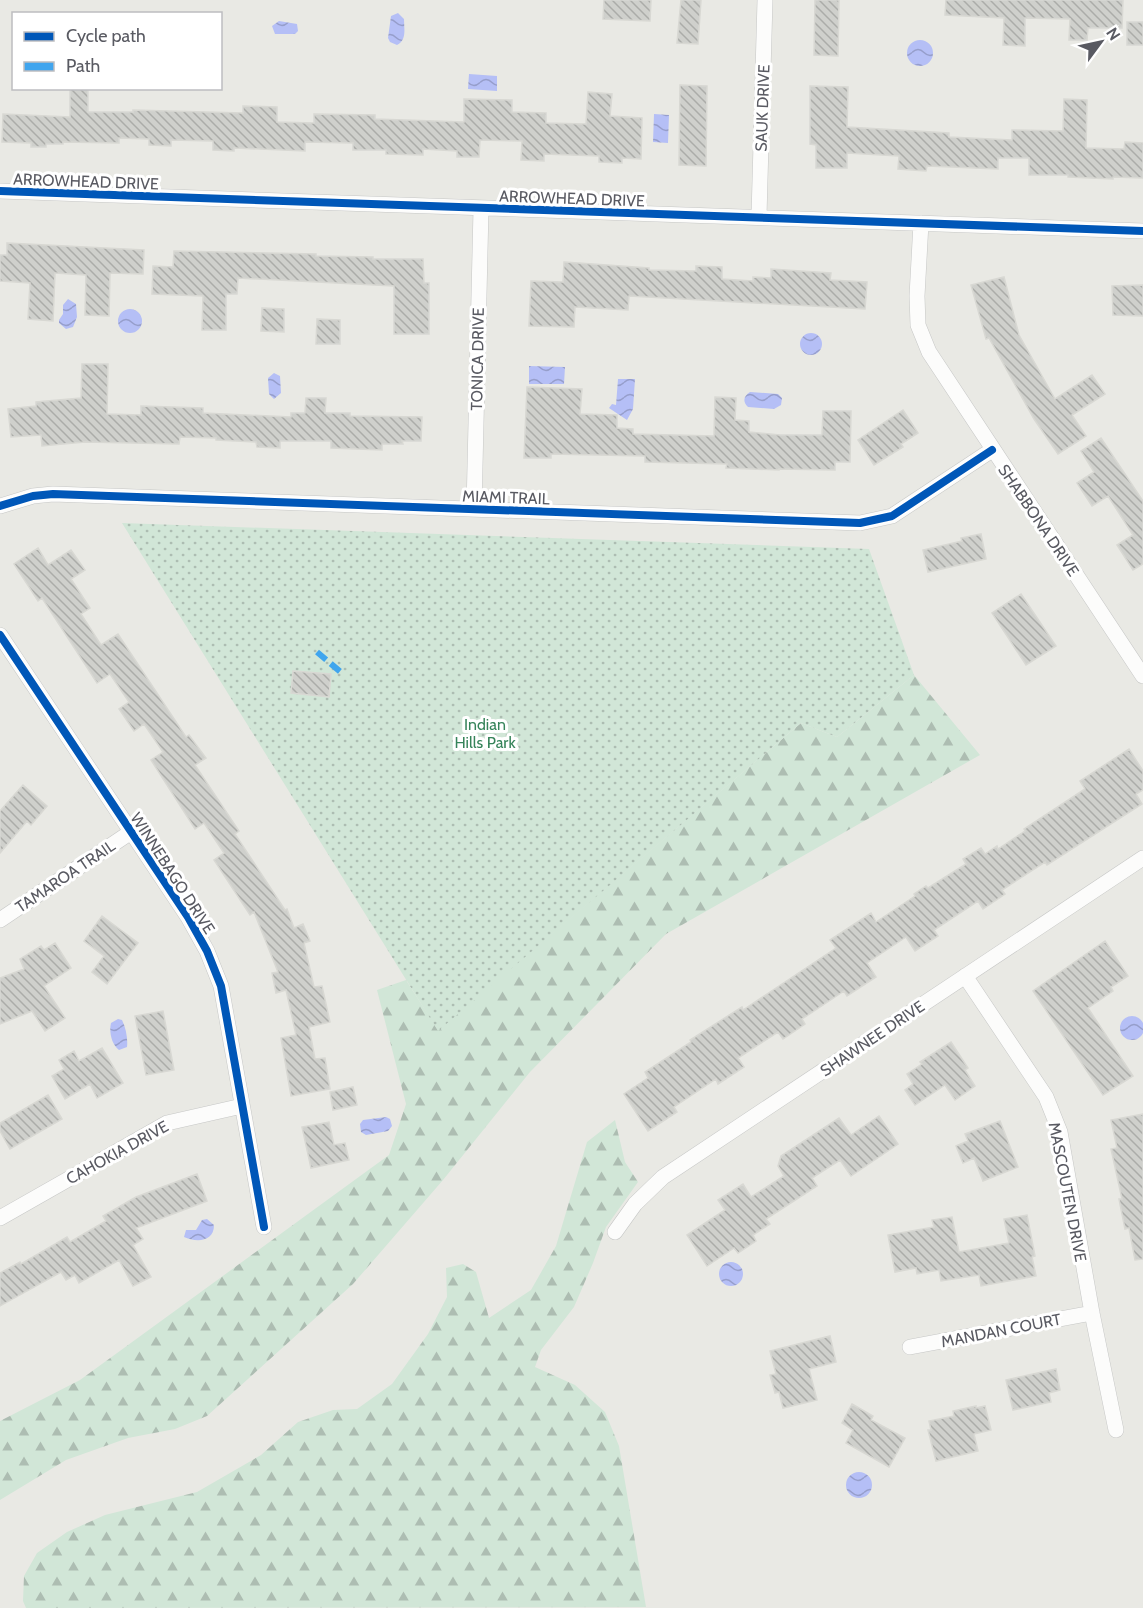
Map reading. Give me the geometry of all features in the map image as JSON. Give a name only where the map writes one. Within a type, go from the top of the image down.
[{"type":"street","name":"SAUK DRIVE","points":[[759,216],[765,0]]},
{"type":"street","name":"ARROWHEAD DRIVE","points":[[0,191],[1143,231]]},
{"type":"street","name":"TONICA DRIVE","points":[[474,509],[481,209]]},
{"type":"street","name":"SHABBONA DRIVE","points":[[921,224],[917,296],[918,325],[929,352],[1143,676]]},
{"type":"street","name":"MIAMI TRAIL","points":[[0,506],[33,496],[53,494],[860,523],[892,516],[992,450]]},
{"type":"street","name":"WINNEBAGO DRIVE","points":[[0,635],[188,917],[207,951],[221,986],[264,1227]]},
{"type":"street","name":"TAMAROA TRAIL","points":[[0,920],[131,832]]},
{"type":"street","name":"SHAWNEE DRIVE","points":[[615,1232],[635,1204],[663,1177],[1143,858]]},
{"type":"street","name":"MASCOUTEN DRIVE","points":[[965,976],[1046,1097],[1060,1132],[1092,1313],[1116,1430]]},
{"type":"street","name":"CAHOKIA DRIVE","points":[[0,1218],[167,1123],[242,1106]]},
{"type":"street","name":"MANDAN COURT","points":[[910,1347],[1092,1313]]},
{"type":"green space","name":"Indian Hills Park","points":[[122,523],[869,549],[914,675],[837,737],[801,723],[438,1031]]},
{"type":"green space","points":[[914,675],[980,755],[666,934],[530,1072],[443,1180],[353,1284],[207,1416],[175,1429],[128,1438],[66,1460],[0,1500],[0,1421],[80,1380],[389,1155],[406,1104],[377,990],[406,980],[438,1030],[801,723],[837,737]]},
{"type":"green space","points":[[615,1120],[625,1162],[638,1182],[606,1227],[574,1307],[541,1350],[535,1367],[575,1385],[605,1412],[619,1446],[646,1607],[26,1608],[23,1601],[24,1576],[37,1553],[67,1532],[105,1515],[197,1492],[261,1455],[298,1422],[333,1410],[357,1409],[392,1384],[428,1334],[447,1297],[446,1268],[463,1264],[476,1272],[489,1318],[531,1290],[556,1246],[587,1142]]},
{"type":"water","points":[[398,13],[404,19],[404,37],[397,45],[390,42],[388,38],[391,16]]},
{"type":"water","points":[[279,21],[297,24],[298,31],[295,34],[275,34],[272,26]]},
{"type":"water","points":[[920,40],[929,44],[933,53],[929,62],[920,66],[911,62],[907,53],[911,44]]},
{"type":"water","points":[[469,74],[497,76],[497,91],[468,89]]},
{"type":"water","points":[[654,114],[669,115],[668,143],[653,142]]},
{"type":"water","points":[[68,299],[76,304],[77,317],[73,327],[66,329],[59,323],[59,320],[63,314],[63,305]]},
{"type":"water","points":[[130,309],[138,313],[142,321],[138,329],[130,333],[122,329],[118,321],[122,313]]},
{"type":"water","points":[[811,333],[819,336],[822,344],[819,352],[811,355],[803,352],[800,344],[803,336]]},
{"type":"water","points":[[529,366],[565,367],[564,384],[529,384]]},
{"type":"water","points":[[274,373],[280,376],[281,393],[274,399],[269,394],[268,378]]},
{"type":"water","points":[[618,379],[635,379],[633,409],[627,420],[609,408],[612,404],[616,405]]},
{"type":"water","points":[[750,392],[778,394],[782,398],[781,405],[774,409],[748,407],[744,399]]},
{"type":"water","points":[[1132,1016],[1140,1020],[1144,1028],[1140,1036],[1132,1040],[1124,1036],[1120,1028],[1124,1020]]},
{"type":"water","points":[[118,1019],[122,1020],[127,1041],[127,1047],[119,1050],[112,1041],[110,1030],[111,1023]]},
{"type":"water","points":[[386,1117],[390,1119],[392,1126],[388,1131],[366,1135],[361,1132],[360,1124],[363,1120]]},
{"type":"water","points":[[207,1219],[214,1225],[211,1235],[203,1240],[184,1237],[186,1230],[196,1230],[202,1220]]},
{"type":"water","points":[[726,1262],[736,1262],[743,1269],[743,1279],[736,1286],[726,1286],[719,1279],[719,1269]]},
{"type":"water","points":[[859,1472],[868,1476],[872,1485],[868,1494],[859,1498],[850,1494],[846,1485],[850,1476]]},
{"type":"building","points":[[604,0],[651,0],[650,21],[603,19]]},
{"type":"building","points":[[681,0],[701,0],[698,44],[677,43]]},
{"type":"building","points":[[815,0],[839,0],[838,56],[814,55]]},
{"type":"building","points":[[946,0],[1123,0],[1122,28],[1088,28],[1087,40],[1069,40],[1070,19],[1025,18],[1025,46],[1003,45],[1004,18],[945,15]]},
{"type":"building","points":[[1127,22],[1143,22],[1143,45],[1127,45]]},
{"type":"building","points":[[680,85],[707,86],[706,166],[679,165]]},
{"type":"building","points":[[810,86],[848,87],[847,127],[949,133],[949,137],[1012,140],[1012,130],[1063,131],[1064,99],[1087,100],[1086,148],[1124,149],[1125,142],[1143,143],[1143,178],[1029,175],[1029,158],[998,158],[998,169],[927,166],[926,171],[898,169],[899,156],[847,153],[847,168],[816,168],[816,145],[810,144]]},
{"type":"building","points":[[70,90],[88,90],[88,112],[133,112],[133,110],[243,113],[243,106],[277,107],[277,122],[314,123],[314,114],[375,115],[375,119],[464,122],[464,99],[512,100],[512,112],[546,113],[546,123],[586,124],[588,92],[612,94],[610,116],[642,118],[641,159],[622,158],[622,163],[599,162],[599,156],[544,154],[544,161],[521,160],[522,141],[480,140],[479,157],[457,157],[457,151],[423,149],[423,155],[386,154],[386,150],[353,150],[353,143],[305,142],[305,151],[234,148],[234,151],[213,150],[213,141],[171,140],[171,146],[149,145],[149,139],[119,138],[119,143],[63,142],[63,144],[46,144],[46,147],[31,147],[31,143],[2,142],[3,114],[70,117]]},
{"type":"building","points":[[7,243],[144,250],[143,274],[110,273],[109,316],[85,315],[86,275],[55,273],[53,321],[28,319],[30,283],[0,281],[0,255],[7,255]]},
{"type":"building","points":[[174,251],[423,259],[424,283],[429,283],[429,334],[394,334],[394,286],[238,278],[237,294],[226,294],[226,330],[202,330],[203,296],[152,294],[153,266],[173,267]]},
{"type":"building","points":[[564,262],[649,268],[649,270],[696,271],[696,266],[722,267],[722,279],[753,281],[753,277],[771,278],[771,269],[831,273],[830,280],[867,282],[865,309],[629,296],[628,310],[575,307],[574,327],[529,326],[531,281],[563,282]]},
{"type":"building","points":[[1004,277],[1019,335],[1055,399],[1092,375],[1105,394],[1072,415],[1086,436],[1058,454],[1034,419],[989,338],[986,339],[971,285]]},
{"type":"building","points":[[1143,285],[1143,316],[1113,315],[1112,286]]},
{"type":"building","points":[[262,308],[284,309],[284,332],[261,331]]},
{"type":"building","points":[[317,319],[340,320],[340,344],[316,344]]},
{"type":"building","points":[[82,364],[108,364],[107,414],[141,415],[141,406],[203,408],[203,413],[291,417],[291,413],[305,413],[306,398],[326,398],[325,413],[350,413],[350,416],[422,417],[421,441],[382,444],[382,450],[331,448],[331,441],[280,441],[280,448],[257,447],[256,442],[180,437],[179,444],[85,442],[42,446],[41,435],[11,437],[8,409],[36,406],[36,402],[81,398]]},
{"type":"building","points":[[527,387],[582,389],[580,414],[617,415],[617,428],[633,429],[633,434],[714,436],[715,397],[736,398],[735,420],[749,421],[749,432],[822,435],[823,411],[851,411],[850,462],[835,462],[835,470],[779,470],[726,468],[727,464],[645,462],[645,456],[551,454],[551,458],[524,458]]},
{"type":"building","points":[[903,410],[918,433],[901,444],[903,447],[874,465],[858,440]]},
{"type":"building","points":[[1101,438],[1143,501],[1143,564],[1133,570],[1117,545],[1133,535],[1108,496],[1092,506],[1077,483],[1094,472],[1081,451]]},
{"type":"building","points":[[981,534],[986,559],[928,572],[923,550]]},
{"type":"building","points":[[38,548],[48,565],[71,550],[85,570],[71,579],[90,608],[81,614],[101,645],[118,634],[186,737],[189,735],[206,758],[195,765],[239,831],[235,834],[285,910],[287,909],[294,928],[303,924],[310,941],[304,943],[314,987],[322,986],[330,1022],[309,1027],[315,1059],[325,1058],[330,1089],[291,1096],[281,1038],[296,1035],[286,990],[276,993],[272,973],[278,972],[254,912],[250,915],[214,860],[224,853],[204,823],[195,829],[151,760],[163,752],[144,724],[134,731],[119,709],[129,702],[110,674],[97,683],[42,598],[38,601],[14,564]]},
{"type":"building","points":[[1021,594],[1056,646],[1026,665],[992,613]]},
{"type":"building","points":[[293,671],[331,674],[329,697],[291,693]]},
{"type":"building","points":[[1129,749],[1143,771],[1143,790],[1136,794],[1142,804],[1047,865],[1045,862],[1002,890],[1005,894],[983,909],[978,901],[934,930],[938,936],[915,951],[906,937],[867,963],[876,977],[847,996],[844,991],[802,1019],[805,1024],[783,1039],[778,1032],[738,1058],[744,1067],[718,1084],[716,1079],[674,1107],[677,1112],[648,1131],[624,1094],[648,1078],[645,1072],[691,1042],[690,1040],[742,1007],[743,1010],[836,948],[830,940],[871,913],[876,922],[926,886],[928,888],[966,864],[963,859],[981,848],[985,854],[997,846],[998,849],[1025,831],[1024,829],[1085,789],[1080,781]]},
{"type":"building","points":[[23,785],[47,806],[31,825],[27,821],[0,853],[0,811]]},
{"type":"building","points":[[102,916],[138,943],[107,984],[92,972],[104,956],[84,941]]},
{"type":"building","points":[[1105,941],[1128,976],[1111,987],[1113,991],[1088,1008],[1133,1076],[1103,1095],[1033,991]]},
{"type":"building","points":[[55,943],[71,968],[44,986],[65,1018],[45,1031],[32,1011],[0,1024],[0,978],[24,969],[20,959],[41,946],[44,950]]},
{"type":"building","points":[[163,1011],[174,1070],[146,1075],[135,1016]]},
{"type":"building","points":[[951,1042],[968,1068],[965,1070],[975,1086],[955,1100],[945,1085],[915,1105],[905,1090],[913,1084],[907,1074],[922,1064],[920,1062]]},
{"type":"building","points":[[102,1048],[123,1083],[97,1098],[90,1084],[65,1099],[52,1076],[64,1069],[59,1060],[74,1051],[79,1061]]},
{"type":"building","points":[[353,1087],[357,1105],[333,1110],[330,1092]]},
{"type":"building","points":[[48,1095],[62,1119],[10,1149],[0,1131],[0,1123]]},
{"type":"building","points":[[1143,1114],[1143,1259],[1135,1260],[1129,1228],[1125,1229],[1119,1199],[1122,1199],[1111,1149],[1117,1148],[1111,1120]]},
{"type":"building","points":[[879,1116],[898,1144],[851,1176],[840,1160],[812,1178],[817,1186],[766,1219],[770,1224],[753,1235],[756,1241],[738,1253],[734,1248],[707,1266],[687,1235],[725,1210],[718,1200],[743,1184],[751,1197],[784,1176],[778,1166],[781,1156],[839,1118],[851,1135]]},
{"type":"building","points":[[1000,1121],[1018,1167],[983,1181],[974,1158],[963,1163],[956,1146],[968,1141],[965,1134]]},
{"type":"building","points":[[329,1122],[334,1145],[345,1143],[349,1160],[311,1168],[302,1127]]},
{"type":"building","points":[[197,1174],[207,1201],[136,1228],[143,1239],[133,1245],[151,1277],[133,1286],[119,1260],[79,1283],[75,1275],[66,1280],[61,1272],[0,1306],[0,1273],[20,1262],[21,1264],[67,1237],[70,1242],[106,1221],[103,1216],[136,1197]]},
{"type":"building","points":[[1027,1215],[1035,1256],[1032,1257],[1036,1276],[981,1286],[979,1275],[941,1281],[939,1270],[917,1274],[916,1268],[895,1272],[888,1235],[934,1227],[932,1220],[952,1217],[959,1252],[1009,1243],[1004,1219]]},
{"type":"building","points":[[830,1336],[836,1362],[809,1369],[817,1400],[783,1408],[779,1392],[775,1393],[770,1375],[776,1374],[770,1351]]},
{"type":"building","points":[[1056,1369],[1060,1390],[1049,1393],[1051,1402],[1013,1410],[1006,1380]]},
{"type":"building","points":[[852,1404],[873,1416],[871,1420],[905,1438],[889,1467],[846,1443],[853,1430],[842,1423]]},
{"type":"building","points":[[976,1406],[976,1408],[985,1406],[991,1430],[974,1434],[978,1451],[936,1461],[928,1430],[931,1430],[929,1421],[954,1416],[953,1411]]},
{"type":"marked path","points":[[317,652],[343,674]]},
{"type":"cycle path","points":[[0,191],[1143,231]]},
{"type":"cycle path","points":[[0,506],[33,496],[53,494],[860,523],[892,516],[992,450]]},
{"type":"cycle path","points":[[0,635],[188,917],[207,951],[221,986],[264,1227]]}]
